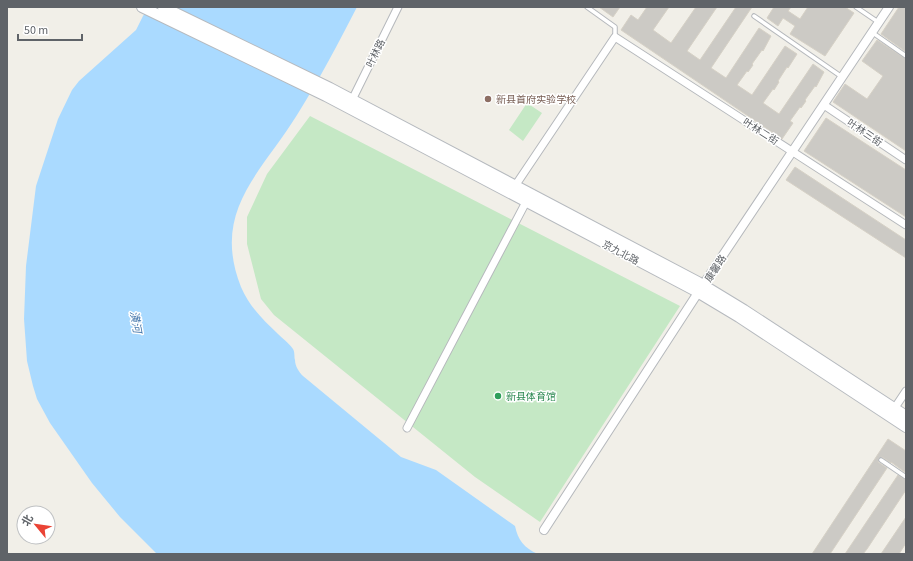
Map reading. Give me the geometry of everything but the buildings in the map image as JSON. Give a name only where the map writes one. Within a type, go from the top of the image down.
[{"type":"main road","points":[[142,7],[328,92]]},
{"type":"main road","points":[[163,7],[328,92]]},
{"type":"main road","name":"京九北路","points":[[328,92],[352,100],[515,186],[701,289],[739,317],[906,427]]},
{"type":"main road","name":"京九北路","points":[[328,92],[526,202],[751,314],[906,416]]},
{"type":"street","name":"叶林路","points":[[352,100],[398,7]]},
{"type":"street","name":"康馨路","points":[[544,530],[701,289],[889,7]]},
{"type":"street","name":"叶林二街","points":[[615,37],[906,225]]},
{"type":"street","points":[[515,186],[615,37]]},
{"type":"street","name":"叶林三街","points":[[824,105],[906,160]]},
{"type":"street","points":[[407,428],[526,202]]},
{"type":"street","points":[[894,409],[906,391]]},
{"type":"lane","points":[[587,7],[615,27],[615,37]]},
{"type":"lane","points":[[856,7],[878,22]]},
{"type":"lane","points":[[754,16],[842,77]]},
{"type":"lane","points":[[872,33],[906,56]]},
{"type":"lane","points":[[881,460],[906,477]]},
{"type":"green space","points":[[527,103],[542,113],[523,141],[509,130]]},
{"type":"green space","name":"新县体育馆","points":[[310,116],[680,306],[540,522],[475,477],[274,315],[261,299],[247,244],[247,217],[267,174]]},
{"type":"water","name":"潢河","points":[[160,7],[357,7],[305,102],[244,194],[236,214],[232,236],[233,260],[241,287],[244,294],[257,312],[293,349],[296,367],[303,376],[401,457],[436,470],[515,526],[522,543],[538,554],[157,554],[120,517],[92,483],[50,423],[37,399],[33,386],[27,361],[24,319],[26,266],[36,186],[58,119],[72,90],[79,81],[136,30],[146,12]]},
{"type":"place","name":"新县首府实验学校","points":[[488,99]]},
{"type":"place","name":"新县体育馆","points":[[498,396]]}]
